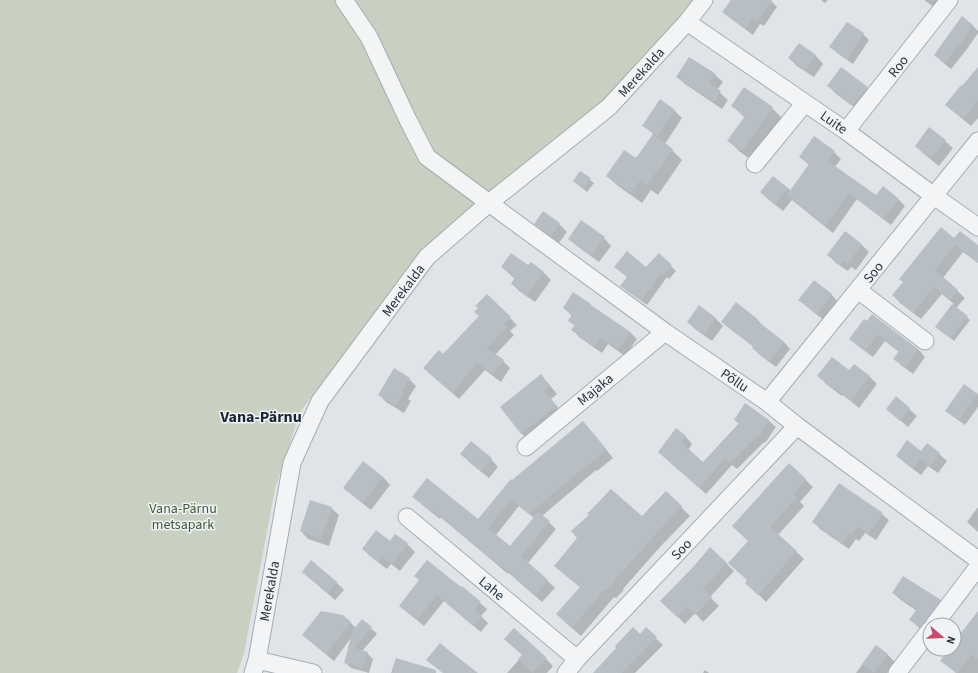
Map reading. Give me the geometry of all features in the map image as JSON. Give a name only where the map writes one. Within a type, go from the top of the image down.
[{"type":"street","name":"Põllu","points":[[344,0],[369,37],[427,157],[665,332],[768,402],[797,426],[978,560]]},
{"type":"street","name":"Merekalda","points":[[255,666],[292,463],[320,401],[427,257],[489,203],[609,108],[687,22],[704,0]]},
{"type":"street","name":"Roo","points":[[846,131],[949,0]]},
{"type":"street","name":"Luite","points":[[687,22],[806,102],[978,227]]},
{"type":"street","points":[[755,164],[806,102]]},
{"type":"street","name":"Soo","points":[[768,402],[978,142]]},
{"type":"street","points":[[858,290],[925,341]]},
{"type":"street","name":"Majaka","points":[[526,446],[665,332]]},
{"type":"street","name":"Soo","points":[[566,673],[577,659],[797,426]]},
{"type":"street","name":"Lahe","points":[[407,517],[577,659]]},
{"type":"street","points":[[940,617],[978,567]]},
{"type":"street","points":[[897,673],[922,640]]},
{"type":"street","points":[[255,666],[313,673]]},
{"type":"green space","name":"Vana-Pärnu metsapark","points":[[0,0],[695,0],[601,106],[414,261],[300,412],[275,489],[244,654],[237,673],[0,673]]},
{"type":"building","points":[[731,0],[772,0],[757,21],[753,18],[746,29],[722,12]]},
{"type":"building","points":[[962,16],[973,25],[961,43],[944,63],[934,55]]},
{"type":"building","points":[[847,22],[864,33],[847,59],[829,47]]},
{"type":"building","points":[[799,43],[816,55],[806,70],[788,58]]},
{"type":"building","points":[[689,57],[716,74],[709,83],[721,91],[714,102],[676,77]]},
{"type":"building","points":[[841,67],[868,87],[853,105],[827,86]]},
{"type":"building","points":[[978,67],[978,101],[963,119],[945,105]]},
{"type":"building","points":[[744,87],[773,107],[742,151],[727,141],[745,116],[731,106]]},
{"type":"building","points":[[660,99],[675,110],[658,136],[642,126]]},
{"type":"building","points":[[929,127],[946,140],[931,159],[915,146]]},
{"type":"building","points":[[653,134],[673,149],[647,185],[640,181],[631,193],[606,176],[624,150],[636,158]]},
{"type":"building","points":[[814,136],[835,151],[828,161],[876,195],[883,186],[899,199],[883,219],[849,193],[825,226],[787,195],[809,164],[799,157]]},
{"type":"building","points":[[580,171],[591,178],[583,189],[573,181]]},
{"type":"building","points":[[773,176],[788,188],[775,204],[760,192]]},
{"type":"building","points":[[543,211],[560,223],[551,236],[534,224]]},
{"type":"building","points":[[581,220],[605,237],[591,256],[568,239]]},
{"type":"building","points":[[941,227],[954,238],[960,231],[978,245],[978,263],[955,245],[935,270],[958,290],[950,301],[934,287],[913,313],[892,295],[903,282],[899,279]]},
{"type":"building","points":[[845,231],[862,244],[848,264],[843,260],[840,265],[827,255]]},
{"type":"building","points":[[627,251],[646,267],[659,253],[672,265],[663,275],[661,273],[642,301],[620,286],[627,277],[614,267]]},
{"type":"building","points":[[511,253],[528,265],[531,262],[544,272],[527,296],[511,284],[515,277],[501,267]]},
{"type":"building","points":[[814,280],[832,294],[817,314],[798,300]]},
{"type":"building","points":[[573,292],[630,332],[618,350],[601,338],[595,347],[571,330],[575,325],[568,321],[572,314],[563,308]]},
{"type":"building","points":[[487,294],[511,317],[504,324],[507,327],[487,348],[504,360],[493,375],[477,363],[452,393],[423,368],[439,350],[443,354],[479,316],[474,312],[478,308],[475,306]]},
{"type":"building","points":[[736,302],[784,342],[769,362],[752,348],[753,346],[721,322]]},
{"type":"building","points":[[952,304],[968,316],[950,338],[935,327]]},
{"type":"building","points":[[699,305],[716,318],[704,335],[687,322]]},
{"type":"building","points":[[872,314],[918,349],[905,367],[893,359],[899,351],[877,334],[865,351],[849,339],[864,319],[867,321]]},
{"type":"building","points":[[832,357],[849,370],[854,364],[870,376],[851,401],[817,376]]},
{"type":"building","points":[[394,368],[410,378],[401,392],[404,393],[396,406],[378,395]]},
{"type":"building","points":[[541,374],[550,386],[544,391],[557,406],[521,434],[500,407]]},
{"type":"building","points":[[964,384],[978,394],[959,420],[945,411]]},
{"type":"building","points":[[896,396],[910,408],[900,421],[886,409]]},
{"type":"building","points":[[745,403],[769,420],[758,437],[757,436],[730,463],[725,458],[699,488],[658,452],[676,428],[686,436],[681,442],[703,462],[739,423],[734,420]]},
{"type":"building","points":[[583,421],[607,450],[588,464],[529,514],[511,500],[488,528],[510,546],[538,512],[550,521],[521,556],[548,580],[535,596],[501,566],[500,567],[433,511],[432,512],[412,497],[427,478],[478,519],[511,479],[512,480]]},
{"type":"building","points":[[907,440],[921,451],[927,443],[940,453],[930,466],[920,459],[913,468],[896,456]]},
{"type":"building","points":[[471,441],[492,458],[481,471],[460,454]]},
{"type":"building","points":[[363,461],[383,477],[363,503],[343,488]]},
{"type":"building","points":[[789,463],[806,479],[793,494],[797,497],[770,527],[797,551],[758,595],[745,583],[747,580],[728,563],[748,541],[732,526]]},
{"type":"building","points":[[839,483],[883,513],[868,534],[858,526],[852,535],[849,533],[842,543],[812,522]]},
{"type":"building","points":[[611,489],[642,516],[666,491],[682,506],[615,580],[616,581],[606,590],[605,589],[572,628],[556,614],[580,587],[554,566],[577,538],[571,531],[589,515],[587,514]]},
{"type":"building","points":[[310,500],[332,507],[321,539],[300,531]]},
{"type":"building","points":[[376,530],[390,541],[395,534],[408,543],[392,564],[383,557],[379,562],[362,549]]},
{"type":"building","points":[[710,547],[727,563],[703,589],[712,597],[695,615],[687,607],[677,617],[660,601],[695,565]]},
{"type":"building","points":[[311,560],[337,582],[327,593],[302,572]]},
{"type":"building","points":[[427,560],[481,602],[474,610],[482,616],[473,626],[437,595],[417,620],[399,606],[419,580],[414,576]]},
{"type":"building","points":[[903,576],[941,600],[929,617],[922,617],[922,625],[920,627],[909,620],[917,609],[892,593]]},
{"type":"building","points":[[321,611],[343,615],[351,622],[326,654],[302,635]]},
{"type":"building","points":[[978,611],[978,659],[972,655],[957,673],[940,661],[943,657],[962,657],[962,632]]},
{"type":"building","points":[[362,619],[372,627],[354,648],[368,652],[363,668],[344,663],[353,630]]},
{"type":"building","points":[[633,627],[640,634],[646,627],[657,637],[622,673],[593,673],[616,648],[615,646]]},
{"type":"building","points":[[514,628],[547,658],[533,673],[518,659],[522,655],[504,639]]},
{"type":"building","points":[[440,643],[478,673],[443,673],[426,660]]},
{"type":"building","points":[[876,645],[888,654],[874,673],[862,664]]},
{"type":"building","points":[[396,658],[436,670],[436,673],[391,673]]},
{"type":"district","name":"Vana-Pärnu","points":[[261,416]]}]
